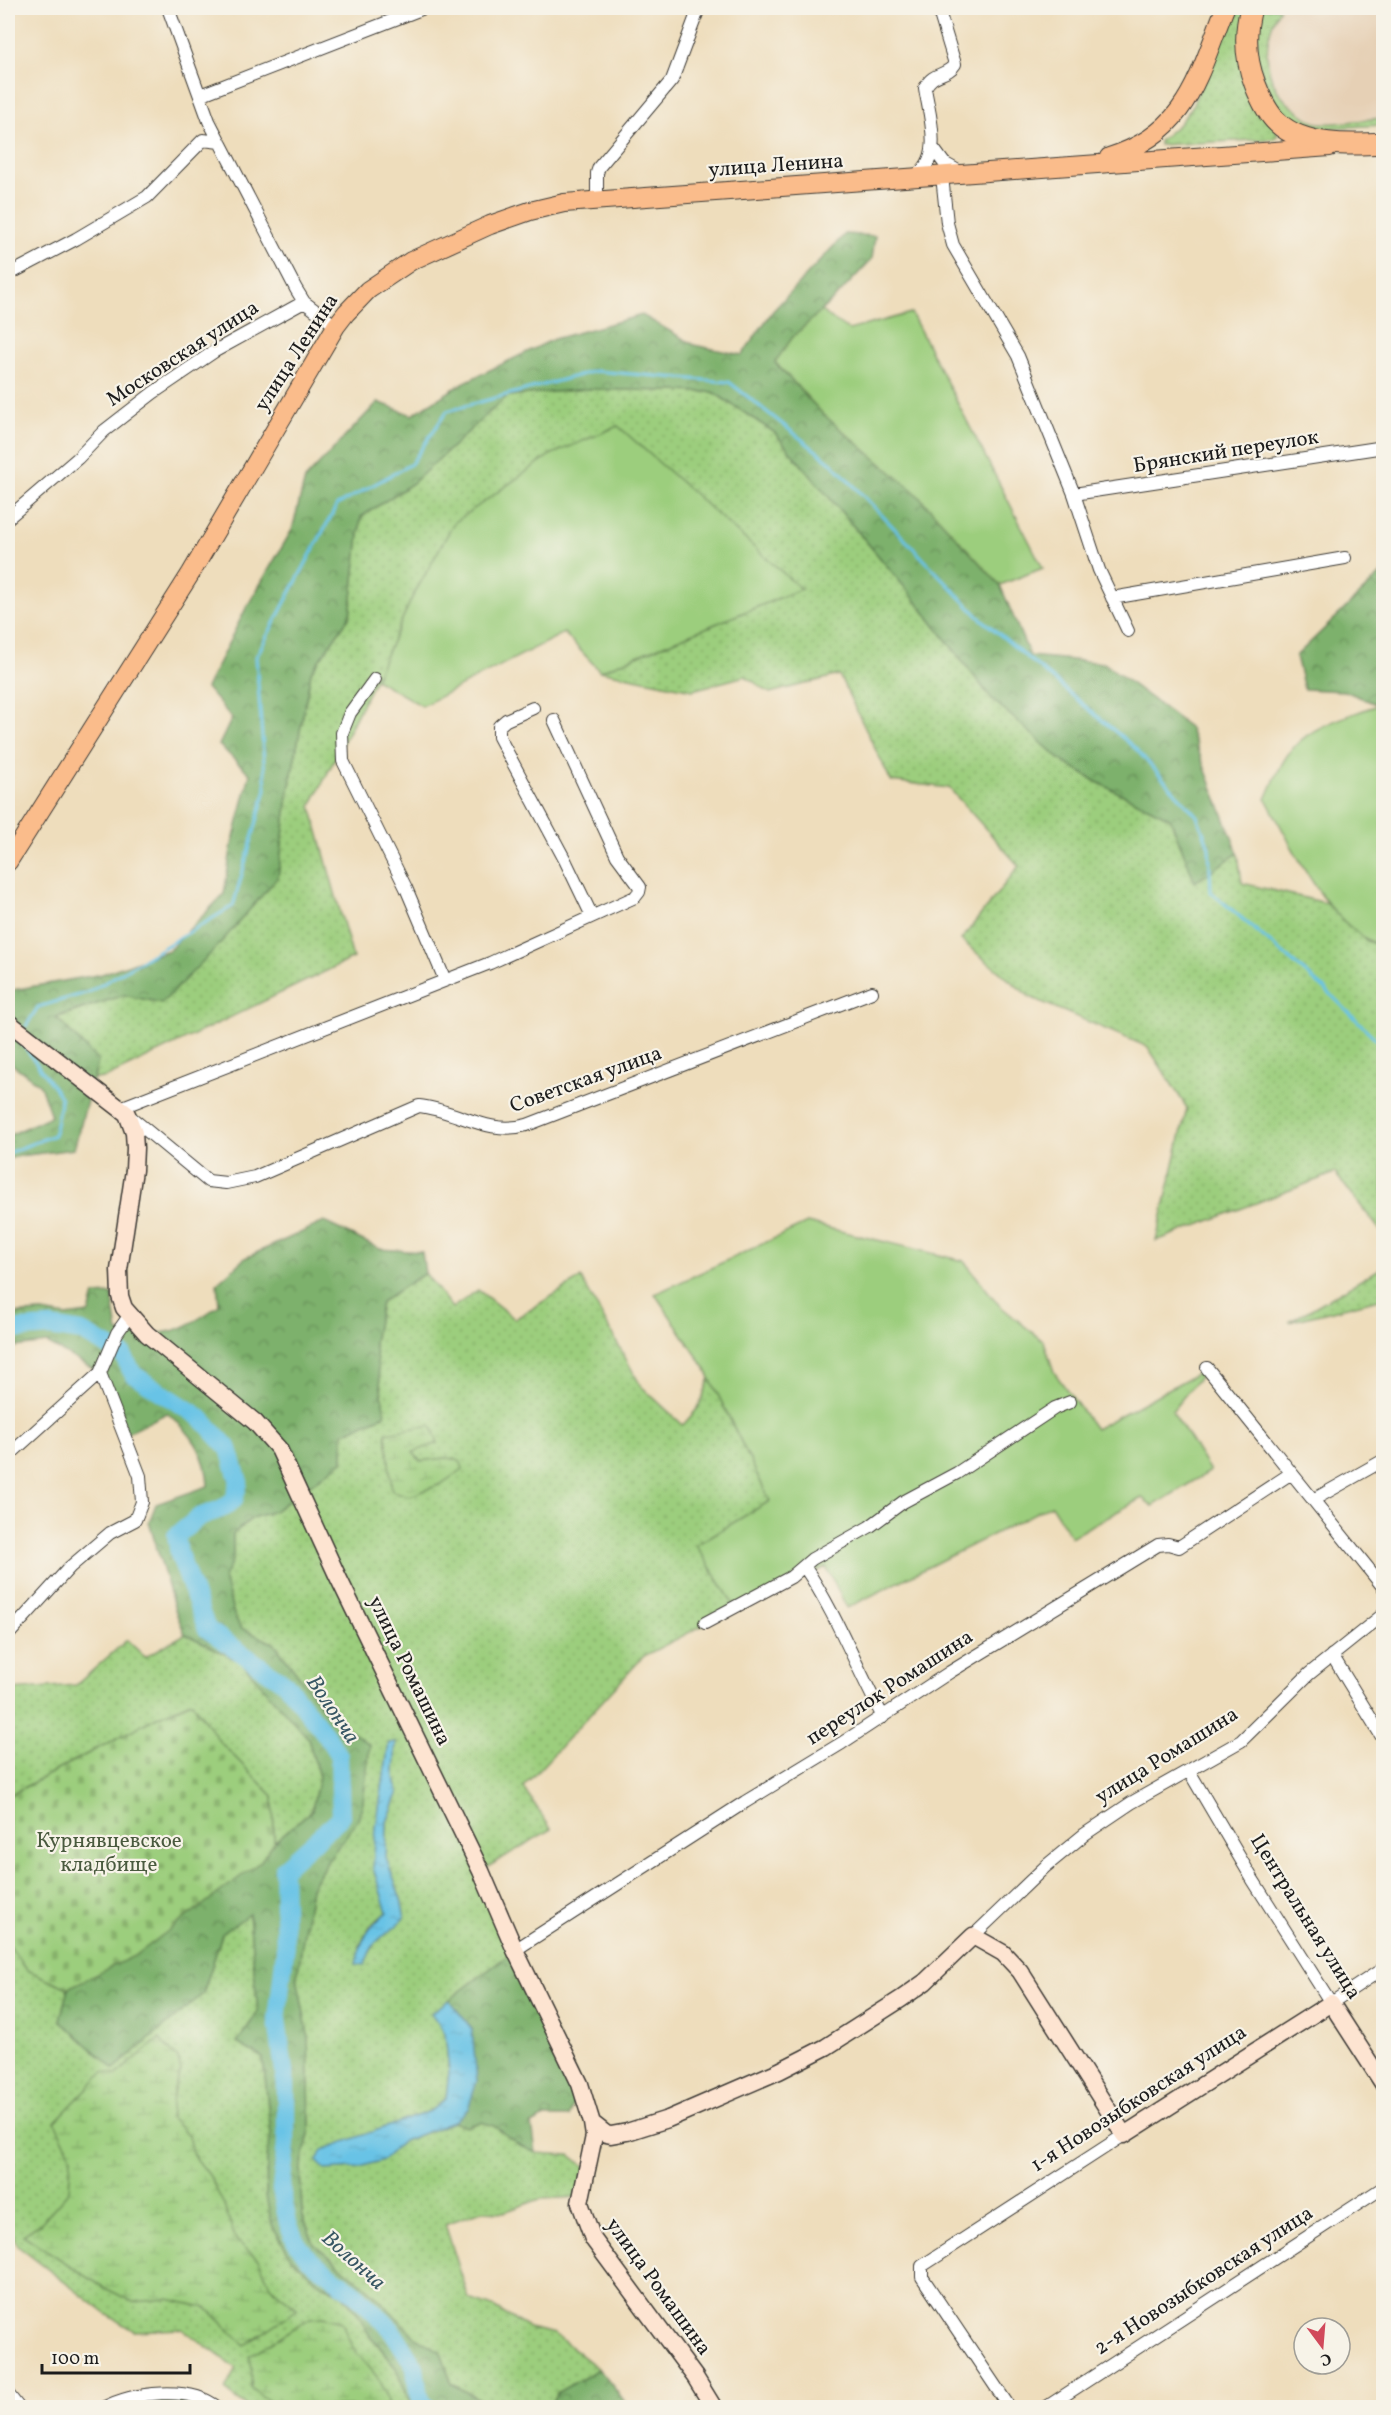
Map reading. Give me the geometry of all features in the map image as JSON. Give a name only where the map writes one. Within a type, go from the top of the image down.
[{"type":"highway","points":[[1251,8],[1246,28],[1248,62],[1260,94],[1274,119],[1298,136],[1355,145],[1383,143]]},
{"type":"main road","points":[[1055,167],[1119,154],[1163,129],[1176,116],[1192,91],[1224,8]]},
{"type":"main road","points":[[1055,167],[1355,145]]},
{"type":"main road","name":"улица Ленина","points":[[8,862],[191,573],[336,326],[358,300],[383,279],[411,261],[490,225],[530,211],[564,203],[903,180],[1055,167]]},
{"type":"street","points":[[168,8],[220,142],[304,302],[336,326]]},
{"type":"street","points":[[200,95],[424,8]]},
{"type":"street","points":[[597,200],[599,167],[672,81],[699,8]]},
{"type":"street","points":[[903,180],[922,171],[931,159],[933,148],[925,88],[934,76],[952,69],[955,64],[938,8]]},
{"type":"street","points":[[8,273],[75,240],[147,197],[203,140],[220,142]]},
{"type":"street","points":[[933,148],[951,168],[968,173]]},
{"type":"street","points":[[942,176],[947,223],[953,245],[1018,356],[1074,494],[1099,570],[1128,631]]},
{"type":"street","name":"Московская улица","points":[[8,518],[69,466],[104,431],[153,393],[215,351],[304,302]]},
{"type":"street","name":"Брянский переулок","points":[[1074,494],[1383,447]]},
{"type":"street","points":[[1112,598],[1345,558]]},
{"type":"street","points":[[375,679],[350,713],[342,733],[343,761],[387,848],[445,980]]},
{"type":"street","points":[[533,708],[506,720],[499,726],[499,737],[565,860],[592,916]]},
{"type":"street","points":[[8,1022],[123,1111],[490,963],[629,899],[639,892],[640,886],[617,856],[554,720]]},
{"type":"street","name":"Советская улица","points":[[123,1111],[208,1181],[226,1183],[255,1177],[419,1106],[432,1107],[498,1129],[515,1129],[872,992]]},
{"type":"street","name":"улица Ромашина","points":[[123,1111],[134,1133],[135,1159],[122,1244],[119,1285],[120,1296],[129,1316],[147,1335],[255,1422],[279,1449],[337,1575],[481,1872],[515,1950],[579,2084],[592,2122],[594,2136],[579,2204],[593,2239],[695,2377],[714,2408]]},
{"type":"street","points":[[8,1456],[100,1374],[111,1347],[129,1316]]},
{"type":"street","points":[[1207,1368],[1383,1588]]},
{"type":"street","points":[[8,1635],[70,1567],[110,1533],[135,1520],[142,1502],[140,1476],[100,1374]]},
{"type":"street","points":[[705,1623],[791,1577],[804,1566],[868,1527],[903,1502],[957,1473],[1055,1408],[1070,1402]]},
{"type":"street","points":[[1313,1500],[1383,1460]]},
{"type":"street","name":"переулок Ромашина","points":[[515,1950],[735,1808],[883,1717],[950,1672],[1158,1545],[1168,1544],[1179,1547],[1290,1474]]},
{"type":"street","points":[[804,1566],[847,1641],[866,1686],[883,1717]]},
{"type":"street","name":"улица Ромашина","points":[[973,1936],[1046,1866],[1085,1834],[1131,1803],[1241,1741],[1309,1674],[1383,1614]]},
{"type":"street","points":[[1332,1655],[1383,1740]]},
{"type":"street","name":"Центральная улица","points":[[1189,1771],[1253,1880],[1383,2085]]},
{"type":"street","points":[[592,2122],[611,2136],[627,2132],[688,2111],[779,2071],[826,2047],[925,1982],[973,1936],[1003,1953],[1020,1971],[1124,2135]]},
{"type":"street","name":"1-я Новозыбковская улица","points":[[1010,2408],[922,2277],[921,2269],[1383,1968]]},
{"type":"street","points":[[587,2168],[603,2144],[627,2132]]},
{"type":"street","name":"2-я Новозыбковская улица","points":[[1045,2408],[1383,2187]]},
{"type":"street","points":[[104,2408],[166,2392],[189,2394],[211,2402],[218,2408]]},
{"type":"street","points":[[8,2394],[19,2408]]},
{"type":"shaded area","points":[[1280,8],[1383,8],[1383,118],[1318,123],[1287,103],[1278,93],[1270,74],[1266,54],[1271,29]]},
{"type":"green space","points":[[1232,8],[1244,8],[1278,136],[1273,139],[1159,145],[1159,141],[1179,124],[1192,107]]},
{"type":"green space","points":[[1258,8],[1280,8],[1269,35],[1267,50],[1271,77],[1277,90],[1286,101],[1315,122],[1332,123],[1383,118],[1383,125],[1312,129],[1296,126],[1277,111],[1256,60]]},
{"type":"green space","points":[[845,234],[875,236],[872,259],[793,337],[775,363],[823,414],[915,492],[1000,585],[1030,656],[1104,663],[1189,727],[1238,853],[1195,882],[1170,818],[1095,781],[1062,761],[991,698],[913,597],[774,432],[713,392],[587,389],[507,396],[413,483],[361,517],[350,616],[311,672],[288,795],[278,877],[217,947],[162,1003],[124,995],[56,1017],[98,1061],[74,1149],[8,1159],[8,1136],[51,1116],[40,1085],[8,1061],[8,991],[102,974],[169,950],[224,894],[231,849],[250,774],[219,745],[232,718],[206,688],[245,610],[292,530],[305,479],[378,402],[412,415],[463,383],[554,339],[642,315],[694,345],[742,355],[772,312]]},
{"type":"green space","points":[[821,311],[849,330],[911,313],[1043,568],[1000,585],[915,492],[823,414],[775,362],[793,337]]},
{"type":"green space","points":[[587,389],[713,392],[774,432],[913,597],[991,698],[1062,761],[1095,781],[1170,818],[1195,881],[1238,853],[1242,883],[1326,903],[1367,941],[1383,947],[1383,1234],[1335,1173],[1156,1241],[1187,1108],[1148,1047],[1030,997],[961,940],[1019,866],[949,788],[891,781],[839,675],[770,693],[745,676],[693,690],[600,671],[801,589],[454,523],[412,598],[375,679],[311,806],[353,958],[105,1078],[94,1079],[98,1061],[56,1018],[124,995],[162,1003],[278,877],[288,795],[311,672],[350,616],[361,516],[413,483],[507,396]]},
{"type":"green space","points":[[618,426],[801,589],[600,671],[564,633],[422,706],[375,679],[412,598],[454,523],[550,455]]},
{"type":"green space","points":[[1383,572],[1384,695],[1378,705],[1345,691],[1304,689],[1296,656]]},
{"type":"green space","points":[[1383,695],[1383,947],[1363,937],[1329,905],[1301,863],[1266,799],[1278,771],[1303,738],[1333,721],[1377,705]]},
{"type":"green space","points":[[324,1222],[380,1249],[422,1252],[425,1273],[381,1302],[374,1343],[385,1415],[343,1433],[343,1461],[274,1511],[252,1518],[233,1534],[233,1558],[224,1578],[234,1615],[241,1628],[275,1644],[326,1712],[370,1745],[363,1802],[358,1820],[328,1860],[311,1888],[297,1977],[308,2035],[310,2130],[300,2171],[302,2214],[314,2244],[372,2292],[415,2337],[441,2352],[452,2384],[493,2407],[412,2407],[395,2366],[367,2331],[357,2312],[341,2293],[321,2284],[292,2259],[272,2225],[266,2196],[267,2158],[271,2134],[263,2058],[237,2043],[258,2012],[249,1914],[222,1934],[203,1994],[114,2069],[60,2020],[68,1988],[260,1862],[274,1842],[312,1810],[319,1777],[308,1738],[241,1662],[185,1634],[175,1610],[149,1522],[156,1504],[208,1486],[205,1464],[191,1436],[167,1413],[125,1434],[100,1373],[47,1343],[8,1348],[8,1314],[42,1312],[66,1316],[89,1313],[94,1295],[112,1294],[118,1332],[149,1334],[172,1331],[194,1322],[219,1305],[217,1283],[245,1258]]},
{"type":"green space","points":[[807,1223],[964,1261],[999,1305],[1044,1342],[1054,1372],[1095,1429],[1207,1368],[1172,1411],[1210,1471],[1153,1506],[1142,1498],[1071,1537],[1051,1505],[847,1608],[826,1567],[736,1608],[696,1545],[770,1501],[705,1368],[655,1294]]},
{"type":"green space","points":[[1383,1267],[1383,1298],[1289,1322]]},
{"type":"green space","points":[[425,1273],[452,1308],[478,1290],[515,1319],[581,1278],[641,1386],[683,1425],[698,1408],[710,1378],[770,1501],[696,1545],[736,1608],[644,1656],[523,1787],[551,1829],[481,1871],[515,1950],[432,2013],[445,2033],[449,2072],[446,2098],[430,2111],[404,2121],[383,2160],[403,2141],[453,2122],[466,2127],[480,2122],[494,2126],[518,2144],[536,2153],[570,2155],[587,2168],[580,2197],[540,2199],[504,2212],[482,2211],[445,2224],[469,2299],[493,2307],[528,2328],[555,2334],[599,2369],[558,2392],[549,2407],[493,2407],[452,2384],[441,2352],[415,2337],[372,2292],[314,2244],[302,2214],[300,2171],[310,2130],[308,2035],[297,1977],[311,1888],[328,1860],[370,1745],[326,1712],[275,1644],[241,1628],[234,1615],[224,1578],[233,1558],[233,1534],[252,1518],[274,1511],[343,1461],[342,1433],[385,1415],[374,1343],[381,1302]],"holes":[[[386,1434],[413,1452],[420,1461],[446,1458],[441,1484],[410,1496],[393,1491]],[[396,1742],[394,1771],[398,1794],[387,1822],[386,1859],[401,1899],[398,1925],[380,1936],[368,1955],[359,1947],[371,1925],[387,1912],[376,1828],[389,1743]]]},
{"type":"green space","points":[[431,1425],[438,1443],[413,1452],[420,1461],[446,1458],[460,1460],[463,1469],[441,1484],[410,1496],[392,1491],[386,1433]]},
{"type":"green space","points":[[185,1634],[242,1661],[308,1738],[319,1777],[312,1810],[274,1842],[273,1796],[219,1741],[191,1702],[157,1717],[8,1796],[8,1683],[11,1690],[76,1685],[127,1640],[145,1657]]},
{"type":"green space","name":"Курнявцевское кладбище","points":[[192,1702],[219,1741],[273,1796],[274,1842],[260,1862],[136,1955],[68,1988],[27,1970],[8,1944],[8,1796],[157,1717]]},
{"type":"green space","points":[[249,1913],[258,2012],[237,2043],[263,2058],[271,2134],[267,2158],[266,2196],[321,2284],[341,2293],[395,2366],[412,2407],[247,2407],[225,2390],[236,2368],[182,2329],[134,2331],[106,2314],[19,2247],[8,2230],[8,1944],[27,1970],[68,1988],[61,2020],[203,1994],[222,1934]]},
{"type":"green space","points":[[515,1950],[580,2084],[569,2117],[545,2117],[532,2124],[536,2153],[518,2144],[494,2126],[480,2122],[466,2127],[453,2122],[468,2109],[472,2029],[449,2000]]},
{"type":"green space","points":[[159,2039],[178,2058],[181,2071],[174,2089],[170,2118],[188,2135],[192,2153],[209,2175],[223,2203],[236,2240],[259,2260],[270,2286],[298,2309],[245,2345],[207,2308],[168,2299],[133,2302],[103,2287],[23,2235],[40,2224],[69,2191],[71,2156],[55,2122],[103,2072],[117,2074]]},
{"type":"green space","points":[[323,2317],[342,2322],[356,2352],[384,2388],[387,2407],[277,2407],[251,2388],[252,2367],[249,2356],[310,2318]]},
{"type":"green space","points":[[599,2369],[629,2407],[549,2407],[558,2392]]},
{"type":"green space","points":[[158,2399],[190,2402],[201,2407],[126,2408]]},
{"type":"water","points":[[396,1742],[394,1771],[398,1794],[387,1822],[386,1858],[401,1899],[405,1918],[372,1947],[365,1965],[356,1964],[366,1935],[387,1912],[373,1868],[376,1828],[389,1743]]},
{"type":"water","points":[[449,2000],[472,2029],[477,2081],[468,2109],[453,2122],[403,2141],[383,2160],[357,2168],[325,2170],[317,2161],[322,2150],[430,2111],[446,2098],[449,2072],[445,2033],[431,2013]]},
{"type":"waterway","points":[[26,1026],[38,1007],[89,992],[233,906],[266,789],[256,657],[337,505],[411,464],[447,411],[595,371],[729,382],[833,464],[979,617],[1135,748],[1197,816],[1209,847],[1211,892],[1327,991],[1384,1047]]},
{"type":"waterway","points":[[8,1153],[54,1135],[61,1098],[19,1039]]},
{"type":"waterway","name":"Волонча","points":[[8,1330],[50,1327],[82,1332],[123,1355],[133,1374],[201,1418],[229,1449],[239,1482],[234,1500],[221,1509],[199,1517],[176,1536],[179,1554],[207,1629],[286,1684],[326,1735],[339,1756],[341,1817],[283,1869],[285,1951],[277,2020],[286,2086],[286,2144],[281,2189],[288,2223],[295,2240],[308,2258],[358,2296],[391,2329],[415,2367],[418,2391],[423,2404],[428,2408]]}]
